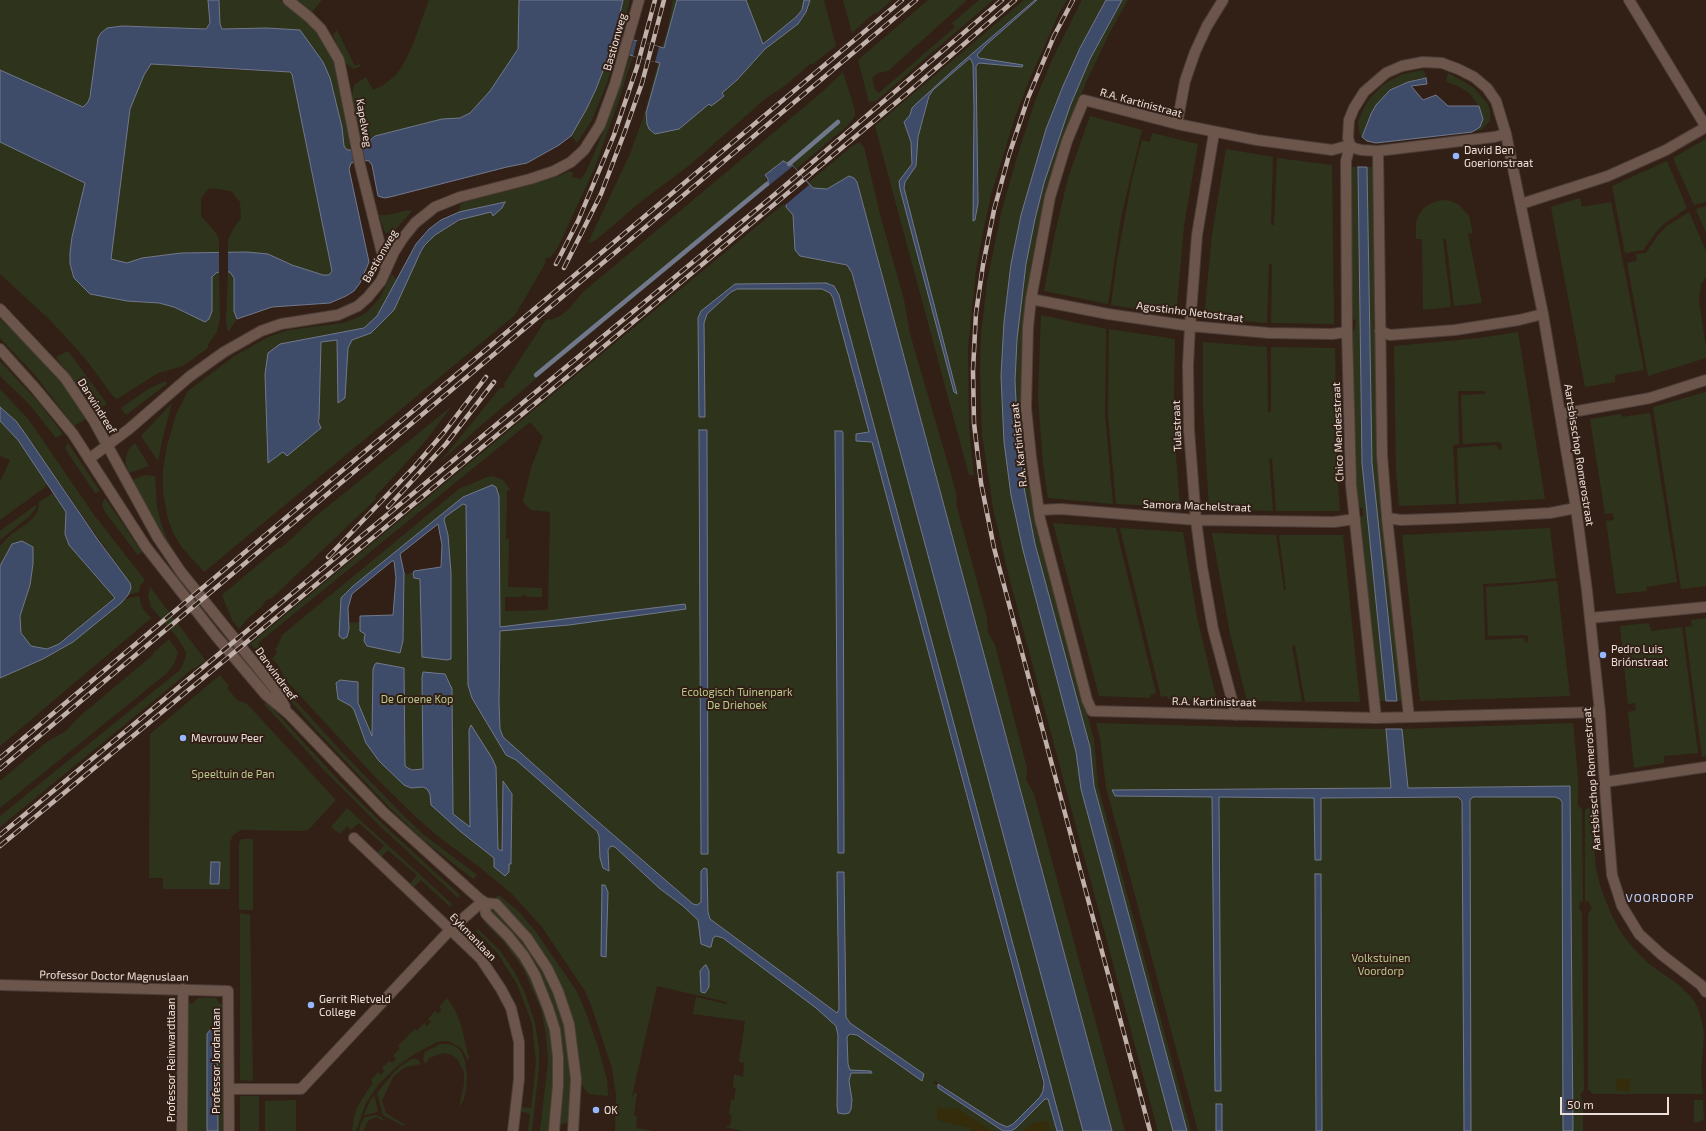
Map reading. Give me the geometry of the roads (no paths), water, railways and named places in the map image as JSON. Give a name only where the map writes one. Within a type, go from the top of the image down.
[{"type":"street","name":"Kapelweg","points":[[288,0],[321,28],[339,60],[360,165],[386,269]]},
{"type":"street","name":"Bastionweg","points":[[89,459],[108,446],[189,377],[224,352],[261,331],[281,324],[338,315],[358,306],[374,290],[394,252],[411,228],[435,207],[460,197],[494,189],[554,171],[571,162],[584,150],[600,125],[615,84],[639,0]]},
{"type":"street","points":[[1176,124],[1185,81],[1195,52],[1207,26],[1223,0]]},
{"type":"street","points":[[1522,204],[1608,176],[1666,150],[1706,127],[1629,0]]},
{"type":"street","name":"Aartsbisschop Romerostraat","points":[[1350,145],[1348,138],[1349,120],[1354,108],[1364,92],[1386,73],[1402,66],[1423,62],[1442,63],[1474,77],[1487,88],[1496,101],[1506,134],[1522,204],[1561,414],[1576,508],[1600,712],[1610,864],[1614,881],[1622,906],[1639,934],[1662,955],[1701,984],[1706,992]]},
{"type":"street","name":"R.A. Kartinistraat","points":[[1350,145],[1332,150],[1274,143],[1214,133],[1084,100],[1067,141],[1050,197],[1031,299],[1026,360],[1026,408],[1031,457],[1039,510],[1058,591],[1092,711],[1376,718],[1600,712]]},
{"type":"street","name":"Tulastraat","points":[[1214,133],[1197,236],[1188,365],[1189,430],[1196,520],[1202,566],[1213,629],[1236,715]]},
{"type":"street","points":[[1350,145],[1361,150],[1378,151],[1473,140],[1506,134]]},
{"type":"street","name":"Chico Mendesstraat","points":[[1350,145],[1346,161],[1347,332],[1351,485],[1376,718]]},
{"type":"street","points":[[1378,151],[1382,455],[1387,518],[1409,717]]},
{"type":"street","name":"Agostinho Netostraat","points":[[1031,299],[1108,314],[1190,326],[1269,333],[1332,334],[1347,332]]},
{"type":"street","name":"Darwindreef","points":[[0,310],[65,378],[108,446],[158,538],[181,572],[275,689],[290,714]]},
{"type":"street","points":[[1380,332],[1390,335],[1455,330],[1519,320],[1543,314]]},
{"type":"street","name":"Darwindreef","points":[[0,349],[73,434],[146,548],[216,636],[266,695],[290,714]]},
{"type":"street","points":[[1561,414],[1650,398],[1706,380]]},
{"type":"street","points":[[1387,518],[1401,520],[1465,518],[1550,513],[1576,508]]},
{"type":"street","name":"Samora Machelstraat","points":[[1039,510],[1061,509],[1196,520],[1334,522],[1354,519]]},
{"type":"street","points":[[1590,618],[1706,607]]},
{"type":"street","points":[[290,714],[383,812],[484,902],[496,904],[527,938],[547,968],[558,991],[569,1024],[574,1050],[576,1079],[573,1131]]},
{"type":"street","points":[[1605,782],[1706,767]]},
{"type":"street","name":"Eykmanlaan","points":[[354,838],[481,960],[501,989],[511,1008],[520,1042],[519,1079],[513,1131]]},
{"type":"street","points":[[229,1088],[301,1089],[450,930],[484,902]]},
{"type":"street","points":[[484,902],[486,914],[508,936],[524,956],[535,975],[548,1008],[554,1030],[558,1057],[558,1085],[554,1131]]},
{"type":"street","name":"Professor Doctor Magnuslaan","points":[[0,985],[228,991]]},
{"type":"street","name":"Professor Reinwardtlaan","points":[[182,1131],[183,989]]},
{"type":"street","name":"Professor Jordanlaan","points":[[228,991],[229,1131]]},
{"type":"water","points":[[208,0],[219,0],[220,24],[222,29],[267,28],[300,30],[323,62],[330,78],[342,127],[344,146],[347,150],[352,150],[355,162],[351,163],[349,169],[369,262],[360,283],[354,291],[346,296],[330,303],[272,307],[237,319],[234,311],[234,278],[230,272],[219,272],[212,277],[212,311],[209,319],[205,322],[174,307],[159,303],[127,301],[90,294],[74,278],[70,264],[72,237],[85,183],[0,142],[0,70],[83,107],[88,102],[90,97],[98,38],[107,28],[122,26],[206,29],[210,23]],"holes":[[[151,64],[290,72],[292,74],[332,271],[329,275],[323,275],[292,265],[268,254],[247,252],[181,253],[142,258],[127,263],[111,259],[130,109],[144,75]]]},
{"type":"water","points":[[519,0],[623,0],[615,35],[664,48],[677,0],[746,0],[763,44],[796,17],[802,10],[804,0],[810,0],[806,12],[798,24],[765,49],[737,80],[722,93],[724,96],[711,106],[709,104],[679,129],[655,134],[649,129],[647,124],[646,113],[660,63],[611,50],[586,110],[571,136],[559,145],[527,163],[390,197],[384,198],[378,196],[372,165],[369,161],[363,160],[361,149],[363,146],[375,136],[442,119],[460,118],[470,113],[490,91],[518,49]]},
{"type":"water","points":[[1035,0],[1037,0],[986,45],[977,55],[979,58],[1023,65],[1022,67],[979,63],[976,66],[978,203],[975,220],[973,221],[973,64],[970,58],[933,90],[929,96],[918,137],[916,166],[905,182],[904,188],[957,394],[954,392],[900,189],[899,181],[912,164],[911,142],[904,122],[916,104]]},
{"type":"water","points":[[1106,0],[1122,0],[1090,59],[1070,106],[1044,183],[1026,264],[1017,339],[1015,381],[1018,441],[1025,493],[1035,544],[1090,747],[1094,786],[1187,1131],[1173,1131],[1081,789],[1076,752],[1023,550],[1011,495],[1004,442],[1001,376],[1004,322],[1011,264],[1021,215],[1046,129],[1063,86],[1080,48]]},
{"type":"water","points":[[1426,78],[1427,84],[1411,86],[1423,100],[1436,95],[1448,106],[1479,106],[1483,119],[1480,127],[1472,132],[1376,143],[1367,141],[1362,137],[1376,105],[1390,90],[1408,82]]},
{"type":"water","points":[[783,161],[792,165],[813,188],[827,189],[849,176],[854,178],[857,182],[1112,1131],[1083,1131],[852,273],[847,265],[800,256],[795,250],[793,215],[786,207],[786,204],[768,185],[768,179],[765,175]]},
{"type":"water","points":[[1358,167],[1367,167],[1372,463],[1397,701],[1386,701],[1362,463]]},
{"type":"water","points":[[505,202],[502,208],[493,216],[491,212],[459,220],[435,235],[425,245],[394,310],[371,333],[352,340],[348,348],[345,398],[338,403],[337,340],[321,342],[318,421],[321,428],[287,456],[283,452],[268,463],[265,374],[268,353],[280,344],[364,328],[377,316],[416,244],[429,229],[441,220],[459,212]]},
{"type":"water","points":[[826,283],[834,286],[839,295],[1063,1131],[1057,1131],[1048,1099],[1045,1099],[1016,1128],[1011,1131],[1003,1131],[938,1088],[938,1084],[998,1123],[1007,1127],[1013,1124],[1040,1097],[1043,1091],[1044,1083],[872,442],[856,441],[856,434],[869,432],[833,298],[830,293],[822,289],[737,289],[731,292],[707,314],[704,323],[705,417],[699,417],[698,318],[701,311],[735,284]]},
{"type":"water","points":[[0,407],[16,421],[98,540],[130,583],[131,588],[128,595],[121,603],[73,642],[43,659],[0,678],[0,566],[12,544],[22,541],[33,547],[33,564],[30,585],[20,616],[21,633],[31,646],[47,649],[59,644],[115,598],[69,545],[65,534],[66,512],[18,440],[0,421]]},
{"type":"water","points":[[699,430],[707,430],[708,854],[701,854]]},
{"type":"water","points":[[835,431],[842,431],[843,433],[844,853],[838,853]]},
{"type":"water","points":[[492,485],[496,487],[499,496],[500,627],[685,604],[686,609],[569,625],[500,631],[499,703],[500,729],[503,737],[693,904],[697,905],[701,902],[701,871],[704,868],[707,869],[708,912],[710,919],[837,1013],[839,1009],[837,872],[844,872],[846,1017],[850,1023],[924,1074],[922,1081],[857,1035],[850,1034],[847,1037],[848,1064],[850,1070],[871,1071],[872,1073],[851,1073],[849,1081],[852,1100],[851,1109],[849,1113],[838,1113],[838,1035],[836,1026],[816,1008],[723,938],[716,936],[713,938],[711,947],[701,944],[698,920],[683,906],[659,888],[615,847],[611,846],[608,850],[609,871],[603,868],[600,858],[599,836],[597,831],[516,760],[506,755],[472,698],[468,685],[466,505],[463,504],[445,517],[444,520],[448,535],[451,573],[451,659],[447,660],[422,657],[420,579],[414,578],[413,574],[414,571],[441,567],[442,545],[438,524],[400,554],[404,573],[403,641],[400,653],[367,646],[364,641],[365,634],[360,631],[360,616],[393,615],[396,578],[394,561],[392,561],[352,594],[348,608],[349,629],[347,637],[343,639],[339,636],[341,598],[353,586],[463,497]]},
{"type":"water","points":[[377,663],[404,668],[405,765],[412,770],[423,769],[423,672],[445,674],[452,689],[453,814],[470,827],[469,730],[471,725],[496,767],[498,849],[502,851],[503,781],[512,794],[511,864],[509,864],[509,872],[505,876],[494,867],[494,858],[461,832],[431,805],[430,794],[427,789],[423,787],[411,788],[404,785],[379,761],[366,743],[354,710],[351,706],[338,699],[336,683],[340,680],[358,682],[358,703],[372,736],[373,669]]},
{"type":"water","points":[[1386,729],[1402,729],[1408,788],[1570,786],[1573,1131],[1563,1131],[1562,802],[1560,799],[1555,797],[1473,797],[1470,800],[1471,1131],[1464,1131],[1462,801],[1458,797],[1321,798],[1321,860],[1315,860],[1314,798],[1219,797],[1221,1091],[1215,1091],[1212,797],[1115,796],[1112,790],[1391,788]]},
{"type":"water","points":[[211,862],[220,862],[219,884],[210,884]]},
{"type":"water","points":[[1315,874],[1321,874],[1322,1131],[1316,1131]]},
{"type":"water","points":[[602,885],[605,885],[608,892],[606,957],[601,956]]},
{"type":"water","points":[[706,965],[709,971],[709,987],[705,993],[701,992],[700,971]]},
{"type":"water","points":[[210,1030],[215,1030],[217,1034],[218,1131],[207,1131],[207,1034]]},
{"type":"water","points":[[1216,1104],[1222,1104],[1222,1131],[1216,1131]]},
{"type":"waterway","points":[[789,164],[838,122]]},
{"type":"waterway","points":[[536,375],[767,184]]},
{"type":"railway","points":[[556,264],[578,221],[614,135],[637,67],[655,0]]},
{"type":"railway","points":[[564,268],[601,194],[625,131],[642,83],[664,0]]},
{"type":"railway","points":[[0,758],[902,0]]},
{"type":"railway","points":[[0,769],[916,0]]},
{"type":"railway","points":[[0,835],[774,195],[1002,0]]},
{"type":"railway","points":[[0,846],[583,364],[904,96],[1015,0]]},
{"type":"railway","points":[[1073,0],[1054,36],[1028,98],[1009,155],[994,210],[983,265],[976,313],[973,370],[974,423],[981,483],[994,548],[1150,1131]]},
{"type":"railway","points":[[328,557],[415,466],[445,431],[486,377]]},
{"type":"railway","points":[[388,507],[446,444],[494,382]]},
{"type":"place","name":"David Ben Goerionstraat","points":[[1456,156]]},
{"type":"place","name":"Pedro Luis Briónstraat","points":[[1603,655]]},
{"type":"place","name":"Mevrouw Peer","points":[[183,738]]},
{"type":"place","name":"Gerrit Rietveld College","points":[[311,1005]]},
{"type":"place","name":"OK","points":[[596,1110]]},
{"type":"district","name":"VOORDORP","points":[[1660,898]]},
{"type":"park label","name":"Ecologisch Tuinenpark De Driehoek","points":[[737,698]]},
{"type":"park label","name":"De Groene Kop","points":[[417,699]]},
{"type":"park label","name":"Speeltuin de Pan","points":[[233,774]]},
{"type":"park label","name":"Volkstuinen Voordorp","points":[[1381,964]]}]
